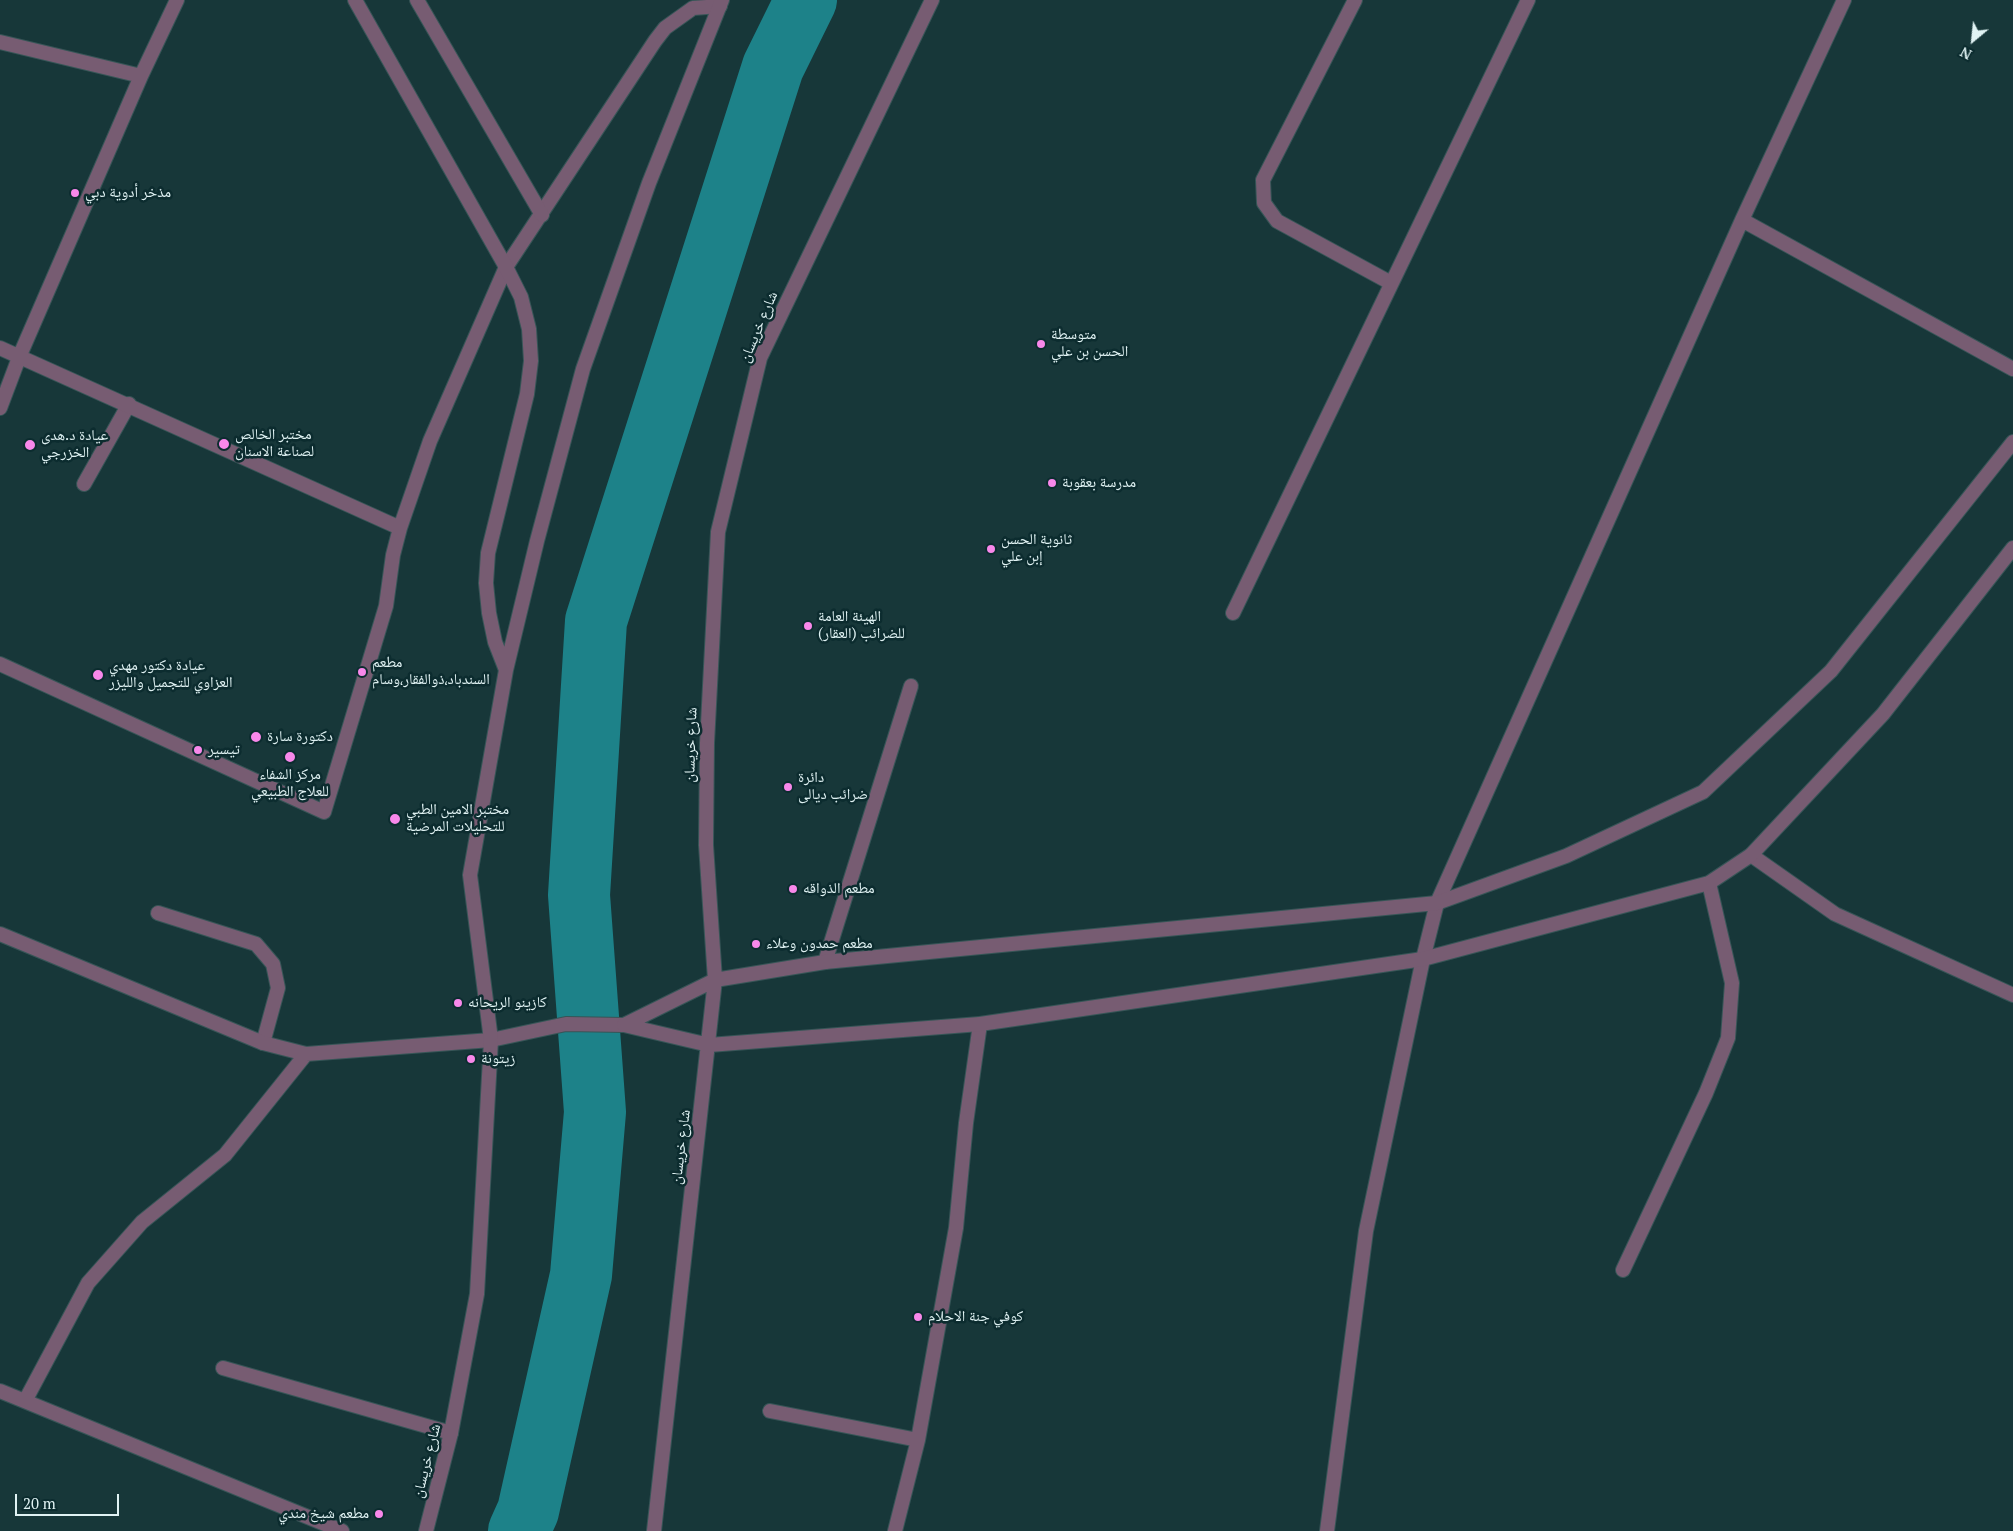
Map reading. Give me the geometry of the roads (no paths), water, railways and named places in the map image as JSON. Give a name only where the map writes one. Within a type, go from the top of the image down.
[{"type":"street","points":[[0,408],[20,355],[176,0]]},
{"type":"street","points":[[355,0],[506,267],[521,297],[527,321],[532,362],[527,394],[488,553],[486,583],[489,613],[495,642],[506,670]]},
{"type":"street","points":[[417,0],[542,215]]},
{"type":"street","name":"شارع خريسان","points":[[654,1531],[715,980],[706,845],[706,752],[718,532],[760,358],[932,0]]},
{"type":"street","points":[[1354,0],[1263,180],[1264,203],[1277,221],[1391,283]]},
{"type":"street","points":[[1233,613],[1528,0]]},
{"type":"street","points":[[1327,1531],[1366,1231],[1423,959],[1437,903],[1742,220],[1844,0]]},
{"type":"street","points":[[0,664],[324,812],[386,606],[393,555],[400,528],[430,441],[506,267],[665,28],[693,8],[721,3]]},
{"type":"street","name":"شارع خريسان","points":[[426,1531],[451,1433],[477,1294],[491,1040],[470,875],[506,670],[537,541],[583,369],[649,183],[721,3]]},
{"type":"street","points":[[0,42],[141,76]]},
{"type":"street","points":[[1742,220],[2013,368]]},
{"type":"street","points":[[0,348],[130,404],[400,528]]},
{"type":"street","points":[[84,484],[130,404]]},
{"type":"street","points":[[624,1025],[715,980],[825,962],[1437,903],[1566,856],[1703,792],[1832,671],[2013,442]]},
{"type":"street","points":[[0,934],[263,1043],[306,1054],[491,1040],[566,1024],[624,1025],[709,1045],[980,1024],[1423,959],[1709,883],[1751,855],[1883,714],[2013,548]]},
{"type":"street","points":[[825,962],[911,686]]},
{"type":"street","points":[[1751,855],[1835,914],[2013,995]]},
{"type":"street","points":[[1623,1270],[1706,1094],[1728,1038],[1732,983],[1709,883]]},
{"type":"street","points":[[158,912],[256,944],[273,964],[278,988],[263,1043]]},
{"type":"street","points":[[895,1531],[918,1440],[956,1228],[966,1123],[980,1024]]},
{"type":"street","points":[[25,1401],[88,1283],[142,1222],[225,1155],[306,1054]]},
{"type":"street","points":[[223,1368],[451,1433]]},
{"type":"street","points":[[0,1391],[342,1531]]},
{"type":"street","points":[[770,1412],[918,1440]]},
{"type":"waterway","points":[[519,1531],[528,1511],[581,1275],[595,1112],[579,895],[596,621],[773,67],[806,0]]},
{"type":"place","name":"مذخر أدوية دبي","points":[[75,193]]},
{"type":"place","name":"متوسطة الحسن بن علي","points":[[1041,344]]},
{"type":"place","name":"مختبر الخالص لصناعة الاسنان","points":[[224,444]]},
{"type":"place","name":"عيادة د.هدى الخزرجي","points":[[30,445]]},
{"type":"place","name":"مدرسة بعقوبة","points":[[1052,483]]},
{"type":"place","name":"ثانوية الحسن إبن علي","points":[[991,549]]},
{"type":"place","name":"الهيئة العامة للضرائب (العقار)","points":[[808,626]]},
{"type":"place","name":"مطعم السندباد،ذوالفقار،وسام","points":[[362,672]]},
{"type":"place","name":"عيادة دكتور مهدي العزاوي للتجميل والليزر","points":[[98,675]]},
{"type":"place","name":"دكتورة سارة","points":[[256,737]]},
{"type":"place","name":"تيسير","points":[[198,750]]},
{"type":"place","name":"مركز الشفاء للعلاج الطبيعي","points":[[290,757]]},
{"type":"place","name":"دائرة ضرائب ديالى","points":[[788,787]]},
{"type":"place","name":"مختبر الامين الطبي للتحليلات المرضية","points":[[395,819]]},
{"type":"place","name":"مطعم الذواقه","points":[[793,889]]},
{"type":"place","name":"مطعم حمدون وعلاء","points":[[756,944]]},
{"type":"place","name":"كازينو الريحانه","points":[[458,1003]]},
{"type":"place","name":"زيتونة","points":[[471,1059]]},
{"type":"place","name":"كوفي جنة الاحلام","points":[[918,1317]]},
{"type":"place","name":"مطعم شيخ مندي","points":[[379,1514]]}]
